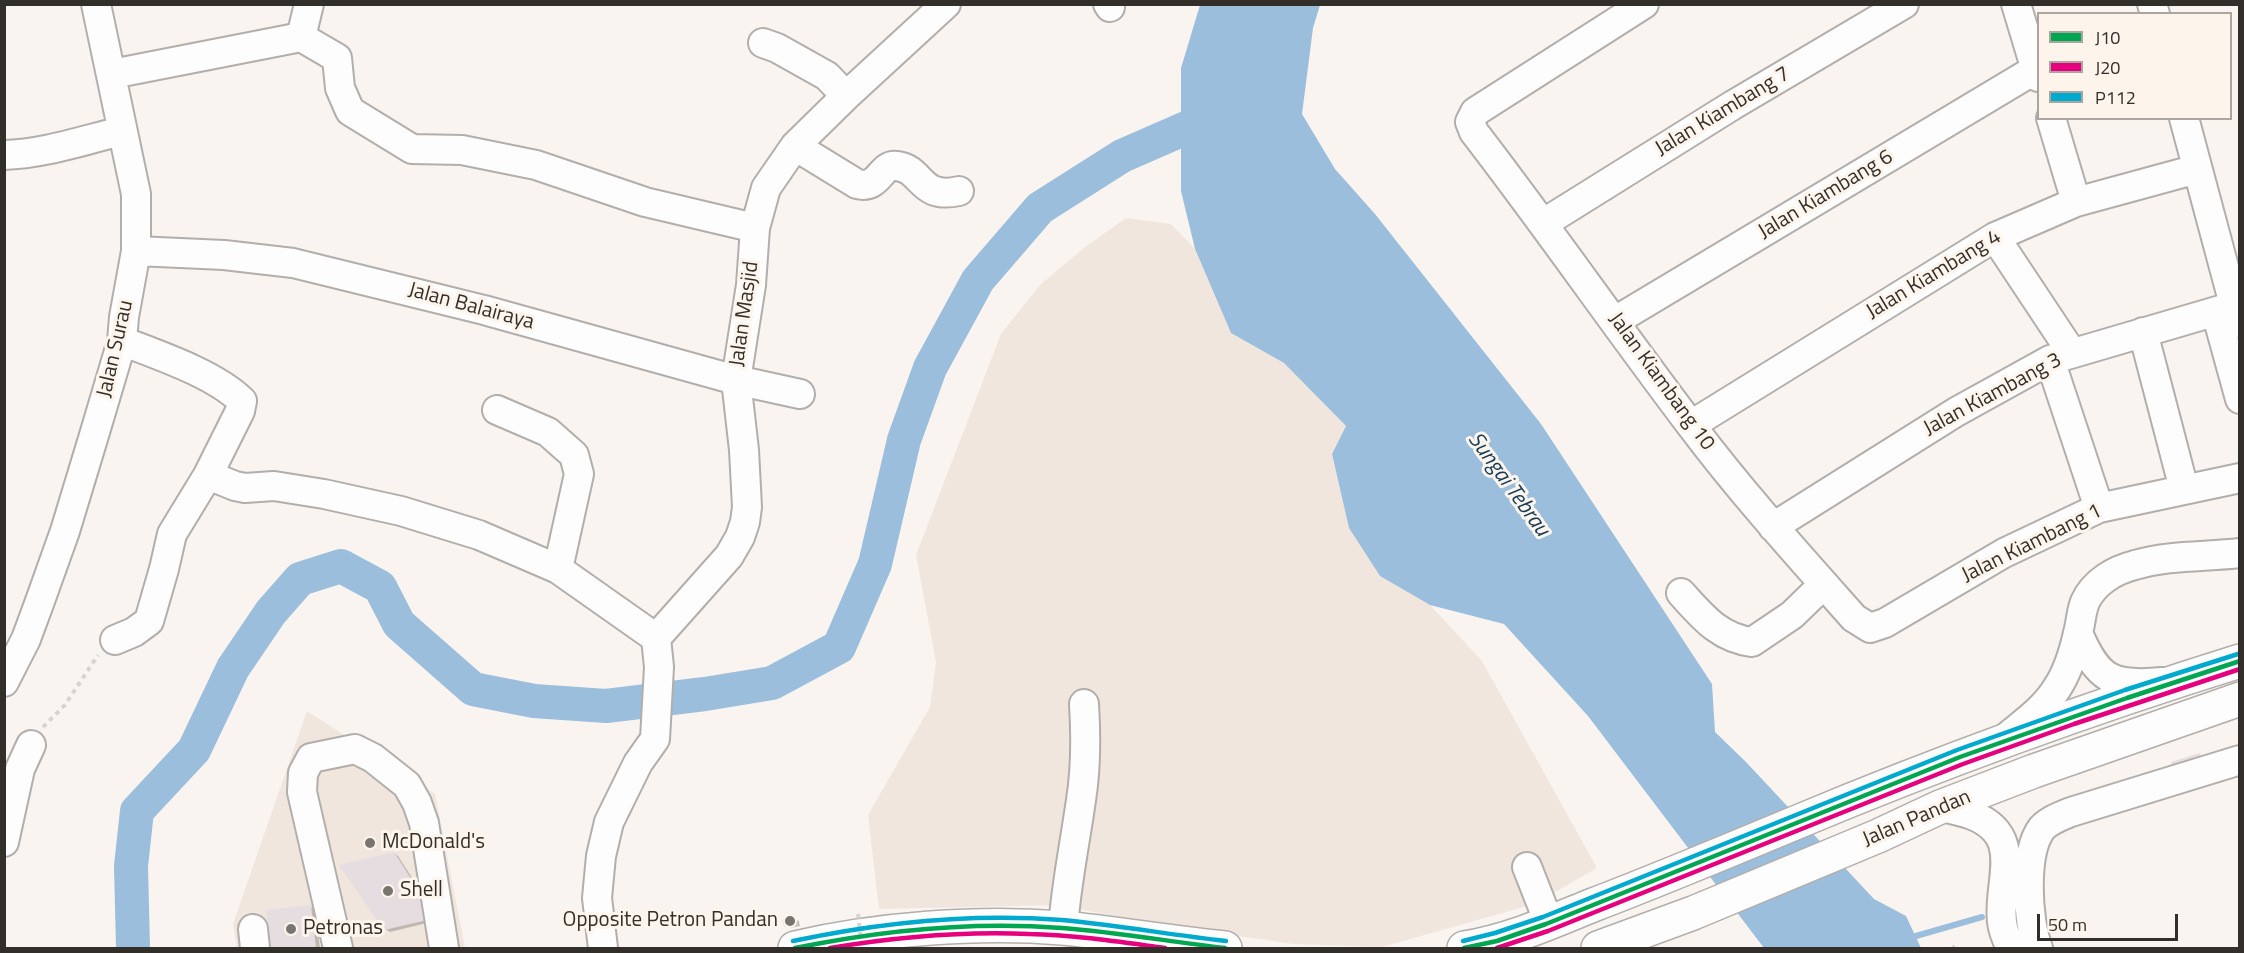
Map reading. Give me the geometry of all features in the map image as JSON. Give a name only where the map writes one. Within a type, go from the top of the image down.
[{"type":"highway","name":"Jalan Pandan","points":[[1464,948],[1481,945],[1549,923],[1860,796],[1999,743],[2178,680],[2240,661]]},
{"type":"highway","name":"Jalan Pandan","points":[[1598,948],[1693,913],[1878,836],[1940,807],[2034,771],[2240,699]]},
{"type":"highway","points":[[795,948],[820,942],[904,931],[1018,926],[1063,928],[1225,948]]},
{"type":"street","name":"Jalan Surau","points":[[4,682],[26,639],[64,531],[122,341],[136,251],[136,194],[96,4]]},
{"type":"street","points":[[301,37],[309,4]]},
{"type":"street","name":"Jalan Masjid","points":[[656,638],[729,556],[740,537],[747,507],[744,450],[736,380],[752,285],[755,228],[766,189],[795,146],[946,4]]},
{"type":"street","name":"Jalan Kiambang 10","points":[[1644,4],[1475,112],[1470,122],[1474,132],[1544,223],[1690,425],[1773,527],[1854,618],[1870,628]]},
{"type":"street","name":"Jalan Kiambang 7","points":[[1544,223],[1733,105],[1904,4]]},
{"type":"street","points":[[2016,4],[2037,73]]},
{"type":"street","points":[[112,74],[301,37],[337,58],[340,88],[350,111],[412,149],[462,150],[536,165],[645,202],[755,228]]},
{"type":"street","points":[[763,43],[777,48],[827,76],[846,96]]},
{"type":"street","name":"Jalan Kiambang 6","points":[[1615,321],[2037,73]]},
{"type":"street","points":[[2052,120],[2076,202]]},
{"type":"street","points":[[2184,120],[2230,314],[2240,399]]},
{"type":"street","points":[[4,155],[28,153],[122,131]]},
{"type":"street","points":[[795,146],[857,184],[866,187],[872,184],[889,166],[895,165],[904,168],[932,191],[944,195],[959,191]]},
{"type":"street","name":"Jalan Kiambang 4","points":[[1690,425],[1995,237],[2076,202],[2197,170]]},
{"type":"street","points":[[1995,237],[2061,357],[2099,508]]},
{"type":"street","name":"Jalan Balairaya","points":[[136,251],[224,255],[293,263],[484,310],[736,380],[800,394]]},
{"type":"street","name":"Jalan Kiambang 3","points":[[1773,527],[1956,412],[2061,357],[2143,332],[2230,314]]},
{"type":"street","points":[[2143,332],[2184,489]]},
{"type":"street","points":[[115,640],[134,633],[149,621],[172,534],[208,475],[240,411],[242,402],[236,395],[189,368],[122,341]]},
{"type":"street","points":[[497,410],[548,432],[574,455],[579,474],[558,569]]},
{"type":"street","points":[[208,475],[245,488],[274,486],[324,494],[401,511],[503,544],[558,569],[656,638],[659,667],[655,739],[638,763],[609,822],[601,856],[597,898],[603,948]]},
{"type":"street","name":"Jalan Kiambang 1","points":[[1870,628],[1885,623],[2004,553],[2099,508],[2240,478]]},
{"type":"street","points":[[1999,743],[2040,710],[2057,688],[2069,662],[2083,608],[2093,589],[2118,571],[2158,559],[2240,553]]},
{"type":"street","points":[[1681,593],[1714,629],[1738,640],[1752,642],[1792,615],[1824,584]]},
{"type":"street","points":[[2078,633],[2091,662],[2098,671],[2108,677],[2122,682],[2142,683],[2178,680]]},
{"type":"street","points":[[1063,928],[1066,882],[1081,799],[1085,752],[1084,704]]},
{"type":"street","points":[[4,842],[20,769],[31,745]]},
{"type":"street","points":[[338,948],[302,792],[303,773],[311,758],[355,749],[373,758],[407,785],[417,803],[424,824],[444,948]]},
{"type":"street","points":[[2012,948],[2005,936],[2015,911],[2018,872],[2034,849],[2040,831],[2056,818],[2240,760]]},
{"type":"street","points":[[1940,807],[1971,814],[1989,823],[2000,837],[2018,872]]},
{"type":"street","points":[[1527,867],[1549,923]]},
{"type":"street","points":[[2015,911],[2031,930],[2038,948]]},
{"type":"path","points":[[31,745],[44,726],[65,705],[95,658],[115,640]]},
{"type":"path","points":[[858,914],[862,948]]},
{"type":"shaded area","points":[[1126,218],[1171,224],[1195,249],[1231,333],[1284,363],[1346,426],[1332,454],[1349,528],[1380,576],[1430,605],[1482,661],[1597,868],[1534,904],[1382,947],[1294,944],[1161,925],[1059,905],[879,909],[868,815],[930,707],[936,662],[916,555],[1001,334],[1040,285],[1084,248]]},
{"type":"shaded area","points":[[307,711],[435,794],[465,948],[237,948],[233,924]]},
{"type":"water","name":"Sungai Tebrau","points":[[1200,5],[1320,5],[1313,28],[1302,114],[1335,169],[1375,214],[1541,424],[1712,684],[1715,732],[1874,899],[1906,916],[1921,948],[1764,948],[1588,716],[1504,624],[1430,605],[1380,576],[1349,528],[1332,454],[1346,426],[1284,363],[1231,333],[1195,249],[1181,191],[1181,68]]},
{"type":"building","points":[[2200,753],[2203,761],[2174,771],[2171,762]]},
{"type":"building","name":"Shell","points":[[394,852],[436,918],[384,930],[339,865]]},
{"type":"building","name":"Petronas","points":[[311,905],[316,948],[271,948],[266,910]]},
{"type":"building","points":[[795,917],[796,924],[784,927],[782,920]]},
{"type":"waterway","points":[[133,948],[131,866],[137,811],[194,750],[233,668],[271,612],[300,579],[341,566],[380,587],[399,624],[473,689],[534,701],[606,706],[772,683],[839,647],[875,564],[904,440],[930,368],[978,280],[1040,208],[1122,156],[1225,111]]},
{"type":"waterway","points":[[1916,936],[1982,917]]},
{"type":"transit line","name":"P112","points":[[1463,941],[1543,917],[1957,750],[2125,690],[2238,654]]},
{"type":"transit line","name":"J10","points":[[1464,948],[1497,941],[1546,924],[1960,757],[2240,661]]},
{"type":"transit line","name":"J20","points":[[1497,948],[1548,931],[1963,764],[2074,724],[2240,669]]},
{"type":"transit line","name":"P112","points":[[793,941],[893,924],[995,918],[1062,920],[1226,941]]},
{"type":"transit line","name":"J10","points":[[795,948],[895,932],[995,926],[1083,930],[1225,948]]},
{"type":"transit line","name":"J20","points":[[830,948],[929,936],[979,933],[1080,937],[1165,948]]},
{"type":"place","name":"McDonald's","points":[[370,843]]},
{"type":"place","name":"Shell","points":[[388,891]]},
{"type":"place","name":"Opposite Petron Pandan","points":[[790,921]]},
{"type":"place","name":"Petronas","points":[[291,929]]}]
